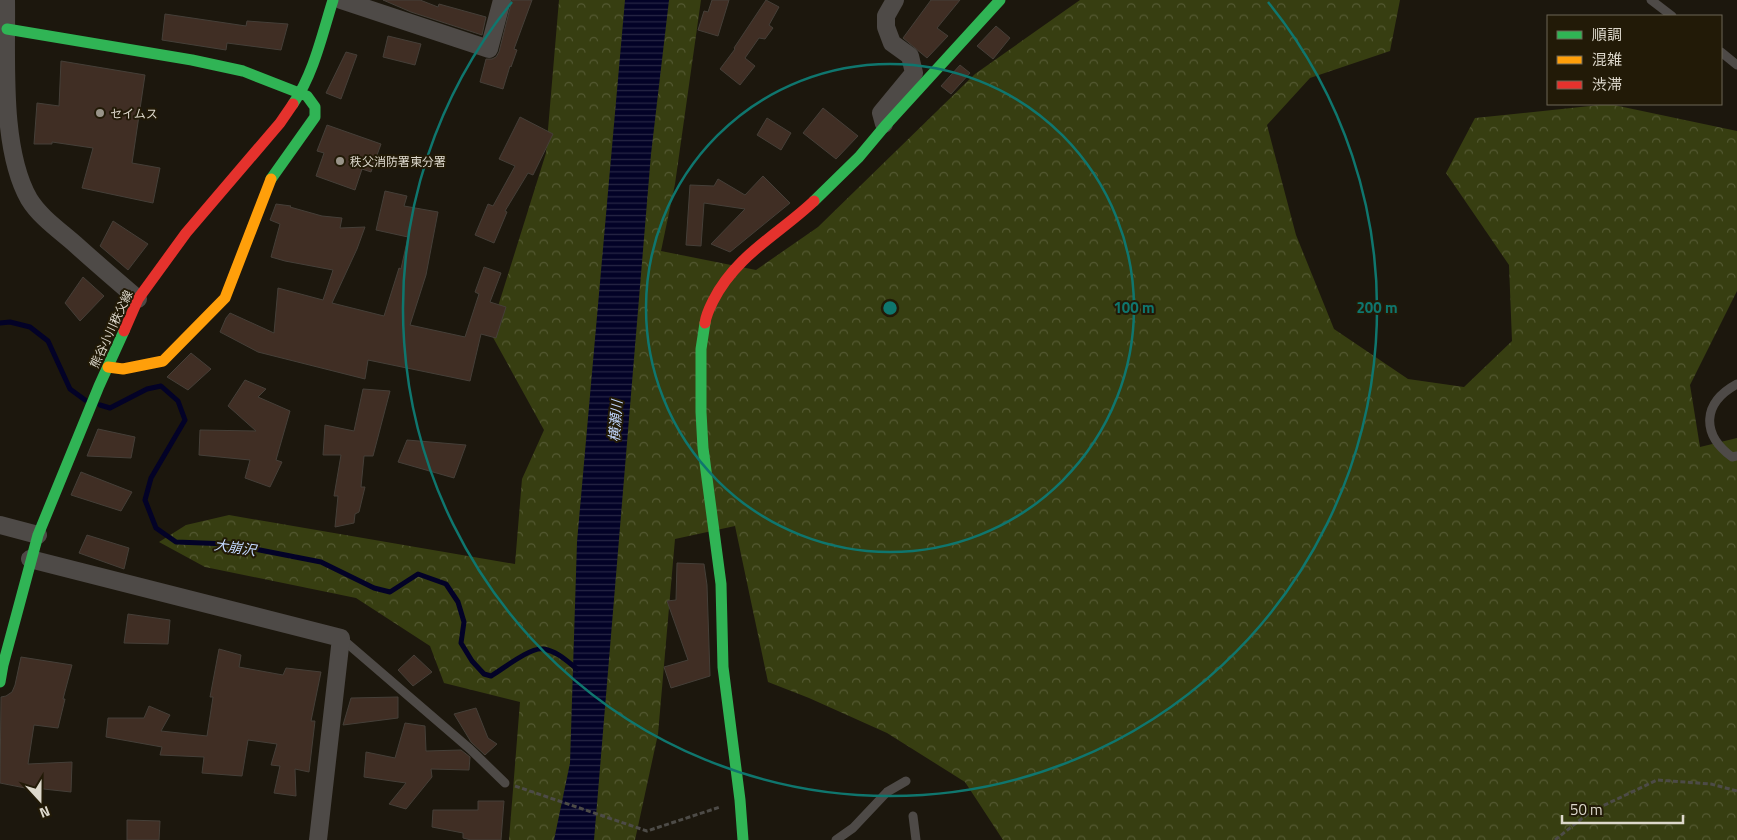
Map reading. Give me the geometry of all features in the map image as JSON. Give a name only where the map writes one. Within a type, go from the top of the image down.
[{"type":"street","points":[[6,0],[7,29],[3,88],[13,158],[29,199],[44,218],[138,299]]},
{"type":"street","name":"熊谷小川秩父線","points":[[0,682],[30,559],[38,535],[138,299],[186,233],[280,123],[300,94],[315,59],[333,0]]},
{"type":"street","points":[[342,0],[489,49],[502,0]]},
{"type":"street","points":[[885,126],[881,113],[914,72],[910,56],[892,43],[886,27],[886,16],[895,0]]},
{"type":"street","points":[[743,840],[740,800],[723,667],[721,584],[701,412],[701,349],[706,314],[721,285],[742,260],[807,207],[859,157],[1000,0]]},
{"type":"street","points":[[7,29],[209,63],[243,71],[307,96],[315,107],[315,117],[269,182],[225,298],[163,361],[123,370],[108,367]]},
{"type":"street","points":[[0,524],[38,535]]},
{"type":"street","points":[[30,559],[341,638],[318,840]]},
{"type":"lane","points":[[1651,0],[1671,15]]},
{"type":"lane","points":[[1722,53],[1737,65]]},
{"type":"lane","points":[[1737,384],[1716,399],[1710,414],[1712,432],[1724,451],[1732,457],[1737,456]]},
{"type":"lane","points":[[341,638],[470,749],[505,783]]},
{"type":"lane","points":[[836,840],[853,828],[887,792],[906,781]]},
{"type":"lane","points":[[913,816],[916,840]]},
{"type":"path","points":[[1555,840],[1590,812],[1657,780],[1711,784],[1737,791]]},
{"type":"path","points":[[505,783],[647,831],[740,800]]},
{"type":"green space","points":[[559,0],[701,0],[675,184],[661,251],[756,270],[818,227],[975,74],[1080,0],[1400,0],[1390,51],[1310,78],[1267,125],[1296,235],[1334,329],[1408,379],[1464,387],[1512,341],[1509,265],[1446,173],[1475,118],[1614,105],[1737,131],[1737,291],[1690,385],[1700,447],[1737,438],[1737,840],[1003,840],[965,782],[887,733],[768,682],[735,526],[675,539],[658,734],[635,840],[509,840],[520,702],[444,683],[430,646],[356,598],[205,567],[159,542],[186,525],[229,515],[515,564],[522,479],[544,430],[490,332],[546,153]]},
{"type":"water","name":"横瀬川","points":[[625,0],[669,0],[651,154],[594,840],[554,840],[570,763],[577,542]]},
{"type":"building","points":[[383,0],[420,0],[438,7],[439,4],[486,17],[482,35],[411,12]]},
{"type":"building","points":[[512,0],[532,0],[514,49],[517,50],[503,89],[480,82],[486,59],[496,57],[499,52]]},
{"type":"building","points":[[712,0],[729,0],[718,36],[698,30],[704,11],[708,12]]},
{"type":"building","points":[[766,0],[779,7],[769,25],[773,28],[765,39],[759,38],[745,58],[755,66],[740,85],[720,69]]},
{"type":"building","points":[[931,0],[960,0],[937,28],[948,36],[927,58],[903,38]]},
{"type":"building","points":[[165,14],[246,26],[247,21],[288,24],[281,50],[227,43],[226,50],[162,40]]},
{"type":"building","points":[[996,26],[1010,38],[993,59],[977,46]]},
{"type":"building","points":[[388,36],[421,44],[415,65],[383,57]]},
{"type":"building","points":[[346,52],[357,55],[341,99],[326,93]]},
{"type":"building","points":[[61,61],[145,75],[132,163],[160,168],[153,203],[82,188],[93,148],[52,142],[52,144],[34,144],[37,103],[59,106]]},
{"type":"building","points":[[960,65],[970,73],[951,94],[941,86]]},
{"type":"building","points":[[823,108],[858,136],[836,159],[803,133]]},
{"type":"building","points":[[520,117],[553,134],[533,175],[528,173],[505,211],[507,212],[494,243],[475,235],[488,204],[493,206],[515,166],[499,159]]},
{"type":"building","points":[[767,118],[791,133],[781,150],[757,135]]},
{"type":"building","points":[[327,125],[381,144],[371,172],[362,169],[355,190],[316,176],[324,153],[317,151]]},
{"type":"building","points":[[763,176],[790,203],[730,252],[711,244],[745,209],[704,203],[701,246],[686,245],[690,185],[714,186],[718,179],[745,195]]},
{"type":"building","points":[[385,191],[407,196],[404,206],[438,212],[426,275],[410,325],[465,337],[479,294],[475,292],[484,267],[501,273],[490,302],[506,307],[496,338],[481,334],[470,381],[368,360],[365,379],[258,352],[220,332],[230,313],[274,333],[278,288],[323,300],[333,270],[271,257],[280,224],[270,220],[276,204],[291,206],[322,216],[342,218],[340,228],[365,227],[332,303],[384,316],[399,268],[401,269],[408,237],[376,230]]},
{"type":"building","points":[[113,221],[148,244],[128,270],[100,246]]},
{"type":"building","points":[[83,277],[104,296],[80,321],[65,303]]},
{"type":"building","points":[[191,353],[211,369],[188,390],[167,377]]},
{"type":"building","points":[[245,380],[266,389],[258,397],[290,411],[276,460],[282,462],[270,487],[245,478],[250,460],[199,455],[200,430],[256,431],[228,406]]},
{"type":"building","points":[[363,389],[390,391],[373,456],[364,456],[361,487],[365,487],[359,512],[355,514],[354,523],[335,527],[338,496],[334,496],[341,455],[323,455],[325,425],[354,431]]},
{"type":"building","points":[[98,429],[135,437],[131,458],[87,456]]},
{"type":"building","points":[[407,440],[466,445],[454,478],[398,462]]},
{"type":"building","points":[[81,472],[132,492],[121,511],[71,495]]},
{"type":"building","points":[[87,535],[129,548],[124,569],[79,553]]},
{"type":"building","points":[[677,563],[704,564],[707,585],[710,676],[671,688],[664,667],[688,660],[667,601],[676,600]]},
{"type":"building","points":[[128,614],[170,620],[168,644],[124,643]]},
{"type":"building","points":[[219,649],[241,655],[239,667],[283,675],[286,668],[321,672],[311,721],[315,721],[309,772],[295,769],[296,796],[274,793],[280,766],[271,765],[277,744],[248,740],[242,776],[202,773],[204,757],[160,755],[162,747],[106,737],[108,718],[144,718],[149,706],[170,715],[161,731],[207,736],[213,697],[210,697]]},
{"type":"building","points":[[414,655],[432,672],[413,686],[398,670]]},
{"type":"building","points":[[21,657],[72,665],[58,728],[34,725],[28,764],[72,762],[71,792],[25,788],[0,783],[1,697],[12,692]]},
{"type":"building","points":[[398,697],[398,718],[343,725],[351,698]]},
{"type":"building","points":[[476,708],[488,738],[497,744],[485,755],[471,742],[454,714]]},
{"type":"building","points":[[405,723],[425,726],[426,751],[461,750],[470,757],[469,770],[431,769],[432,777],[406,809],[389,804],[406,783],[364,777],[366,752],[395,758]]},
{"type":"building","points":[[478,801],[504,801],[501,840],[471,840],[463,838],[463,833],[432,827],[433,810],[478,810]]},
{"type":"building","points":[[127,820],[160,821],[159,840],[127,840]]},
{"type":"waterway","name":"大崩沢","points":[[0,323],[10,322],[30,327],[48,341],[70,389],[85,400]]},
{"type":"waterway","name":"大崩沢","points":[[100,405],[110,408],[147,389],[161,386],[178,401],[185,420],[151,478],[145,500],[156,528],[176,542],[229,544],[321,562],[374,588],[390,592],[418,574],[446,584],[458,602],[464,622],[461,643],[472,661],[484,674],[491,676],[524,655],[538,649],[548,650],[557,654],[577,669]]},
{"type":"traffic: fast","points":[[293,104],[307,80],[333,0]]},
{"type":"traffic: fast","points":[[814,201],[859,157],[1000,0]]},
{"type":"traffic: fast","points":[[7,29],[192,60],[243,71],[307,96],[315,107],[315,117],[271,179]]},
{"type":"traffic: fast","points":[[705,323],[701,349],[703,448],[721,584],[723,667],[740,800],[743,840]]},
{"type":"traffic: fast","points":[[0,682],[38,535],[99,386],[124,331]]},
{"type":"traffic: slow","points":[[108,367],[123,369],[163,361],[225,298],[271,179]]},
{"type":"traffic: jam","points":[[124,331],[138,299],[186,233],[280,123],[293,104]]},
{"type":"traffic: jam","points":[[705,323],[713,301],[733,271],[759,246],[814,201]]},
{"type":"place","name":"セイムス","points":[[100,113]]},
{"type":"place","name":"秩父消防署東分署","points":[[340,161]]}]
